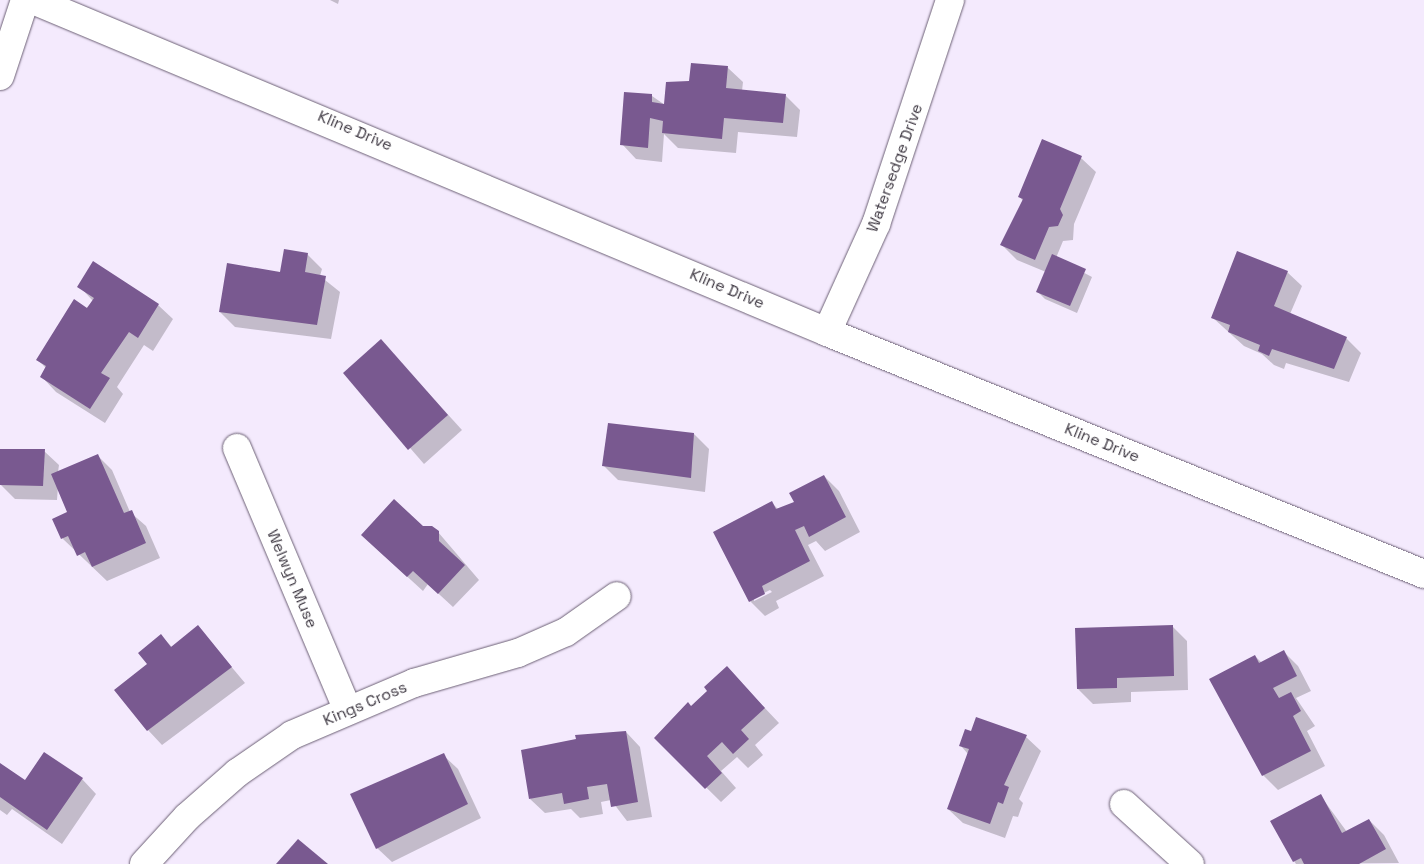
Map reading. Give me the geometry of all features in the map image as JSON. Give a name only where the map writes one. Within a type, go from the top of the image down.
[{"type":"street","points":[[0,76],[25,0]]},
{"type":"street","name":"Kline Drive","points":[[33,0],[826,332],[1424,574]]},
{"type":"street","name":"Watersedge Drive","points":[[826,332],[876,224],[950,0]]},
{"type":"street","name":"Welwyn Muse","points":[[237,448],[347,709]]},
{"type":"street","name":"Kings Cross","points":[[144,864],[187,817],[237,773],[292,736],[347,709],[414,683],[518,653],[566,632],[617,596]]},
{"type":"street","points":[[1124,804],[1190,864]]},
{"type":"building","points":[[691,63],[728,66],[726,88],[786,94],[783,123],[724,118],[722,139],[662,133],[663,121],[650,118],[648,148],[620,145],[624,92],[652,94],[652,102],[664,104],[666,82],[689,81]]},
{"type":"building","points":[[1042,139],[1082,156],[1060,209],[1063,215],[1058,226],[1049,227],[1035,260],[1000,245],[1023,199],[1018,197]]},
{"type":"building","points":[[284,249],[308,253],[305,272],[326,276],[317,325],[219,312],[227,263],[280,272]]},
{"type":"building","points":[[1237,251],[1288,271],[1274,306],[1347,337],[1334,369],[1272,349],[1269,356],[1258,351],[1260,345],[1228,332],[1230,325],[1211,318]]},
{"type":"building","points":[[1052,254],[1086,269],[1070,306],[1036,292]]},
{"type":"building","points":[[93,261],[159,304],[138,338],[129,332],[101,373],[110,378],[90,409],[40,377],[46,366],[36,360],[74,299],[87,308],[94,298],[77,287]]},
{"type":"building","points":[[381,339],[448,415],[408,450],[343,373]]},
{"type":"building","points":[[608,423],[694,433],[691,478],[602,466]]},
{"type":"building","points":[[0,449],[45,449],[43,486],[0,485]]},
{"type":"building","points":[[98,454],[124,513],[132,510],[146,543],[92,567],[85,552],[77,556],[68,536],[61,539],[52,519],[67,512],[51,474]]},
{"type":"building","points":[[824,475],[846,517],[809,537],[804,526],[795,530],[810,561],[762,586],[765,594],[749,602],[713,532],[772,501],[776,509],[794,502],[789,493]]},
{"type":"building","points":[[394,499],[423,526],[432,526],[439,531],[439,541],[465,565],[438,594],[413,571],[407,577],[361,535]]},
{"type":"building","points":[[198,625],[232,667],[147,731],[114,690],[147,664],[138,653],[161,634],[171,647]]},
{"type":"building","points":[[1173,625],[1174,676],[1117,678],[1117,688],[1077,689],[1075,628]]},
{"type":"building","points":[[1284,650],[1297,676],[1273,688],[1279,698],[1291,692],[1301,711],[1293,716],[1311,751],[1262,776],[1209,679],[1255,655],[1259,663]]},
{"type":"building","points":[[727,666],[765,708],[741,730],[749,739],[733,754],[722,742],[707,756],[722,773],[705,789],[654,738],[688,702],[691,706],[707,691],[704,687]]},
{"type":"building","points":[[976,717],[1027,735],[1004,785],[1009,787],[1003,804],[998,802],[990,824],[947,809],[969,749],[959,746],[965,729],[971,731]]},
{"type":"building","points":[[626,731],[638,802],[611,807],[607,784],[587,787],[589,799],[564,804],[562,793],[529,799],[521,750],[576,739],[575,735]]},
{"type":"building","points":[[44,752],[83,778],[47,830],[0,797],[0,763],[25,780]]},
{"type":"building","points":[[444,753],[468,804],[376,849],[350,794]]},
{"type":"building","points":[[1321,794],[1342,833],[1369,819],[1386,849],[1359,864],[1304,864],[1301,858],[1293,862],[1270,821]]},
{"type":"building","points":[[298,839],[328,864],[276,864]]}]
